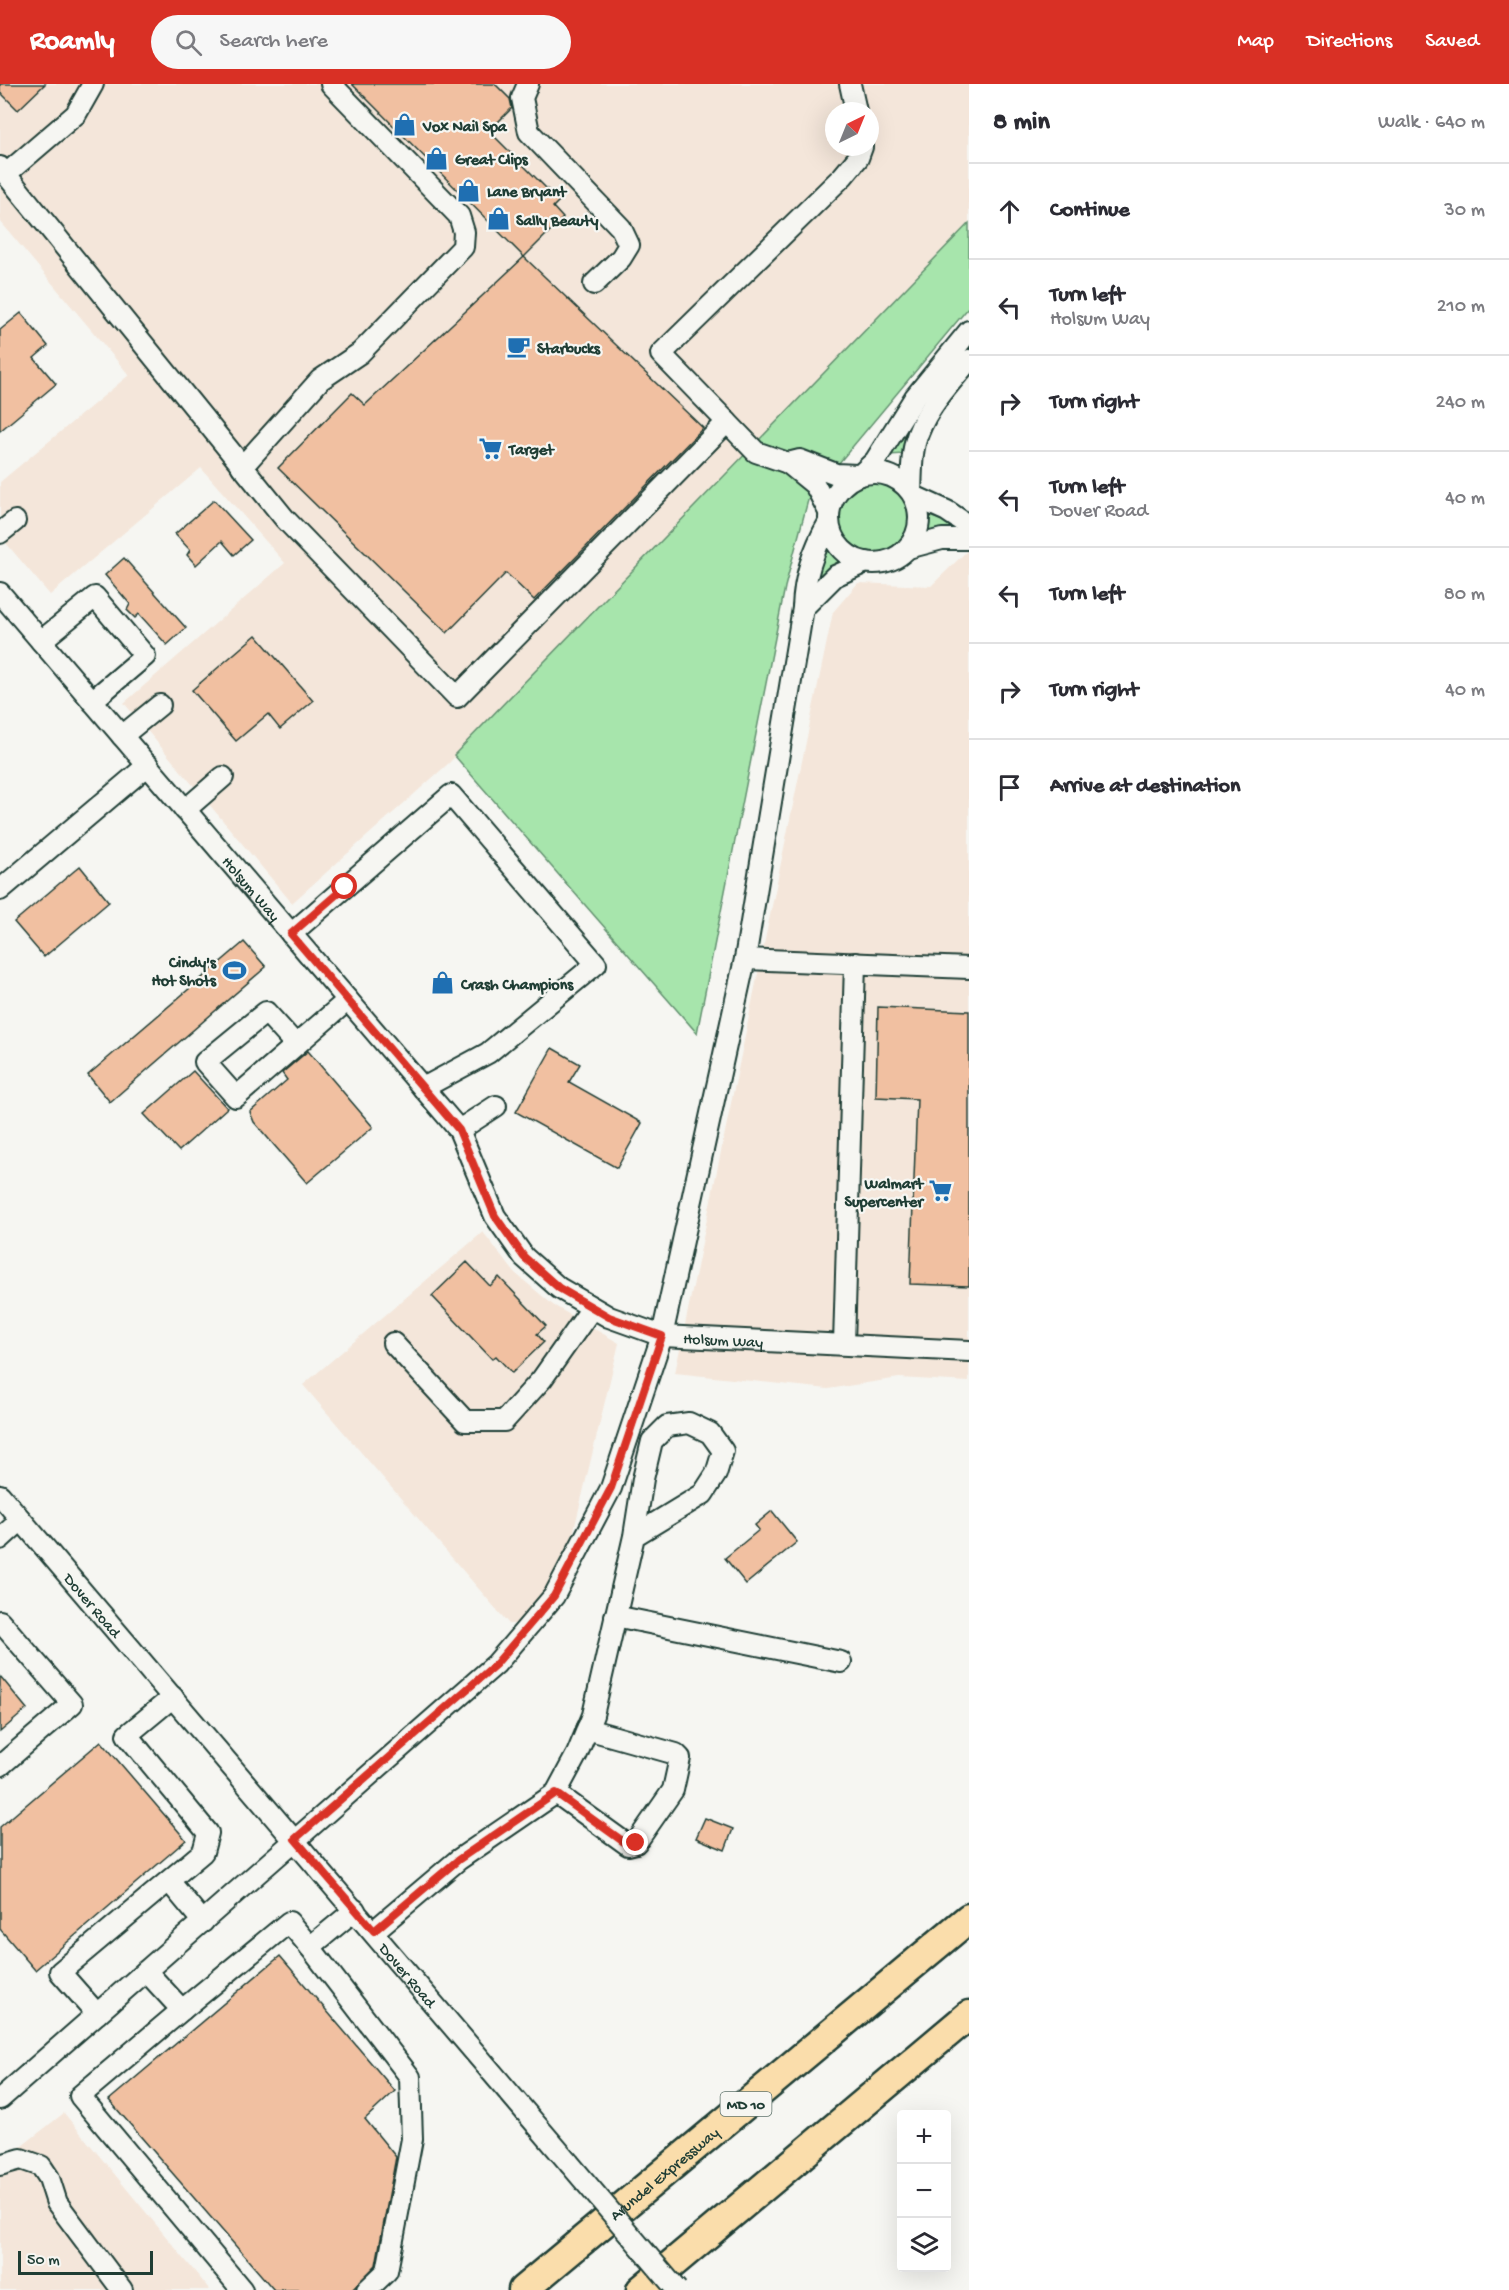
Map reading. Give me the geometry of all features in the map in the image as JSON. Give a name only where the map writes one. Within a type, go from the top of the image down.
[{"type":"highway","name":"Arundel Expressway","points":[[523,2290],[969,1918]]},
{"type":"highway","points":[[641,2290],[969,2016]]},
{"type":"street","points":[[93,84],[76,114],[3,170],[285,519],[457,697],[727,422]]},
{"type":"street","points":[[242,467],[320,380],[360,353],[463,247],[464,232],[459,216],[331,84]]},
{"type":"street","points":[[528,84],[522,98],[529,132],[621,228],[629,245],[621,258],[594,284]]},
{"type":"street","points":[[850,84],[854,102]]},
{"type":"street","points":[[859,156],[843,176],[661,354],[756,452],[788,464],[814,485],[829,517],[837,543],[845,552],[866,562]]},
{"type":"street","points":[[0,2099],[496,1664],[554,1596],[611,1488],[662,1336],[745,959],[803,608],[804,585],[838,490],[875,461],[915,397],[969,331]]},
{"type":"street","points":[[908,548],[916,536],[919,523],[919,509],[912,493],[915,443],[936,401],[969,360]]},
{"type":"street","points":[[788,464],[800,460],[836,474],[859,475],[875,472],[888,475],[912,493],[969,526]]},
{"type":"street","points":[[803,608],[835,576],[866,562],[889,561],[908,548],[942,539],[969,539]]},
{"type":"street","name":"Holsum Way","points":[[0,593],[459,1130],[495,1216],[524,1257],[559,1288],[609,1317],[662,1336],[969,1351]]},
{"type":"street","points":[[41,641],[95,597],[145,656],[92,701]]},
{"type":"street","points":[[122,736],[160,705]]},
{"type":"street","points":[[0,890],[148,765]]},
{"type":"street","points":[[185,810],[223,777]]},
{"type":"street","points":[[291,934],[452,795],[596,964],[488,1053],[423,1088]]},
{"type":"street","points":[[745,959],[969,968]]},
{"type":"street","points":[[844,1344],[855,963]]},
{"type":"street","points":[[295,1044],[266,1012],[205,1062],[236,1097],[348,1000]]},
{"type":"street","points":[[459,1130],[496,1106]]},
{"type":"street","points":[[393,1343],[465,1421],[504,1421],[542,1379],[592,1308]]},
{"type":"street","points":[[374,1931],[458,1860],[556,1793],[587,1730],[634,1536],[643,1479],[652,1442],[667,1426],[689,1423],[710,1433],[723,1451],[716,1474],[703,1494],[634,1536]]},
{"type":"street","name":"Dover Road","points":[[0,1495],[374,1931],[676,2290]]},
{"type":"street","points":[[0,1539],[21,1520]]},
{"type":"street","points":[[615,1616],[841,1662]]},
{"type":"street","points":[[0,1621],[72,1704],[0,1766]]},
{"type":"street","points":[[97,2014],[60,1972],[203,1852],[208,1833],[127,1735],[173,1697]]},
{"type":"street","points":[[556,1793],[628,1845],[636,1843],[673,1790],[680,1758],[676,1754],[587,1730]]},
{"type":"street","points":[[169,1881],[203,1922]]},
{"type":"street","points":[[310,1947],[355,1910]]},
{"type":"street","points":[[242,2290],[80,2096],[289,1922],[410,2077],[412,2139],[387,2271],[367,2290]]},
{"type":"street","points":[[147,1971],[182,2010]]},
{"type":"street","points":[[0,2165],[21,2159],[41,2166],[49,2178],[57,2203],[122,2290]]},
{"type":"shaded area","points":[[0,84],[969,84],[969,223],[449,763],[292,903],[124,703],[285,563],[201,468],[50,595],[0,536],[0,482],[129,375],[0,221]]},
{"type":"shaded area","points":[[969,549],[969,1382],[899,1378],[828,1389],[675,1373],[833,612],[858,583],[931,586]]},
{"type":"shaded area","points":[[483,1232],[515,1273],[553,1305],[619,1343],[558,1596],[535,1624],[509,1624],[303,1385]]},
{"type":"shaded area","points":[[64,2113],[210,2290],[0,2290],[0,2156],[4,2160]]},
{"type":"green space","points":[[969,223],[969,307],[808,500],[785,587],[697,1033],[454,755]]},
{"type":"green space","points":[[902,430],[905,431],[903,454],[890,455]]},
{"type":"green space","points":[[874,482],[887,485],[899,492],[906,504],[909,517],[906,530],[899,542],[887,549],[874,552],[861,549],[849,542],[842,530],[839,517],[842,504],[849,492],[861,485]]},
{"type":"green space","points":[[928,516],[964,526],[966,529],[929,534],[926,532]]},
{"type":"green space","points":[[827,548],[841,559],[818,578],[816,577]]},
{"type":"building","points":[[0,84],[45,84],[18,110],[0,92]]},
{"type":"building","points":[[352,84],[495,84],[510,99],[512,108],[489,131],[559,201],[553,207],[563,218],[524,257]]},
{"type":"building","name":"Target","points":[[524,257],[703,428],[534,600],[506,573],[447,633],[278,468],[352,393],[365,405]]},
{"type":"building","points":[[21,313],[48,346],[34,358],[56,384],[0,431],[0,330]]},
{"type":"building","points":[[214,500],[251,540],[234,555],[222,541],[196,565],[187,555],[190,550],[175,534]]},
{"type":"building","points":[[124,558],[186,628],[167,645],[139,614],[135,618],[127,610],[130,604],[105,575]]},
{"type":"building","points":[[256,635],[313,701],[280,729],[268,714],[236,741],[192,690]]},
{"type":"building","points":[[80,866],[109,902],[44,957],[14,922]]},
{"type":"building","points":[[244,942],[266,967],[110,1102],[88,1075]]},
{"type":"building","name":"Walmart Supercenter","points":[[878,1007],[969,1011],[969,1286],[910,1284],[917,1099],[876,1097]]},
{"type":"building","points":[[552,1048],[580,1064],[569,1082],[642,1123],[617,1168],[516,1112]]},
{"type":"building","points":[[308,1051],[373,1127],[307,1183],[254,1122],[250,1112],[287,1080],[282,1073]]},
{"type":"building","points":[[193,1071],[227,1108],[179,1151],[144,1114]]},
{"type":"building","points":[[467,1262],[490,1286],[499,1277],[546,1326],[537,1334],[544,1342],[512,1373],[496,1356],[492,1359],[432,1296]]},
{"type":"building","points":[[772,1511],[797,1542],[746,1584],[725,1558],[759,1530],[755,1525]]},
{"type":"building","points":[[0,1676],[27,1709],[0,1732]]},
{"type":"building","points":[[101,1741],[186,1840],[35,1970],[0,1929],[0,1827]]},
{"type":"building","points":[[705,1818],[733,1829],[725,1850],[696,1838]]},
{"type":"building","points":[[280,1956],[395,2091],[365,2119],[396,2157],[376,2265],[352,2290],[274,2290],[109,2100]]},
{"type":"place","name":"Vox Nail Spa","points":[[405,125]]},
{"type":"place","name":"Great Clips","points":[[437,158]]},
{"type":"place","name":"Lane Bryant","points":[[469,190]]},
{"type":"place","name":"Sally Beauty","points":[[498,219]]},
{"type":"place","name":"Starbucks","points":[[519,347]]},
{"type":"place","name":"Target","points":[[491,448]]},
{"type":"place","name":"Cindy's Hot Shots","points":[[234,970]]},
{"type":"place","name":"Crash Champions","points":[[443,983]]},
{"type":"place","name":"Walmart Supercenter","points":[[941,1191]]},
{"type":"route","points":[[345,887],[291,934],[459,1130],[495,1216],[524,1257],[559,1288],[609,1317],[662,1336],[611,1488],[554,1596],[496,1664],[295,1839],[374,1931],[458,1860],[556,1793],[628,1845],[636,1843]]}]
